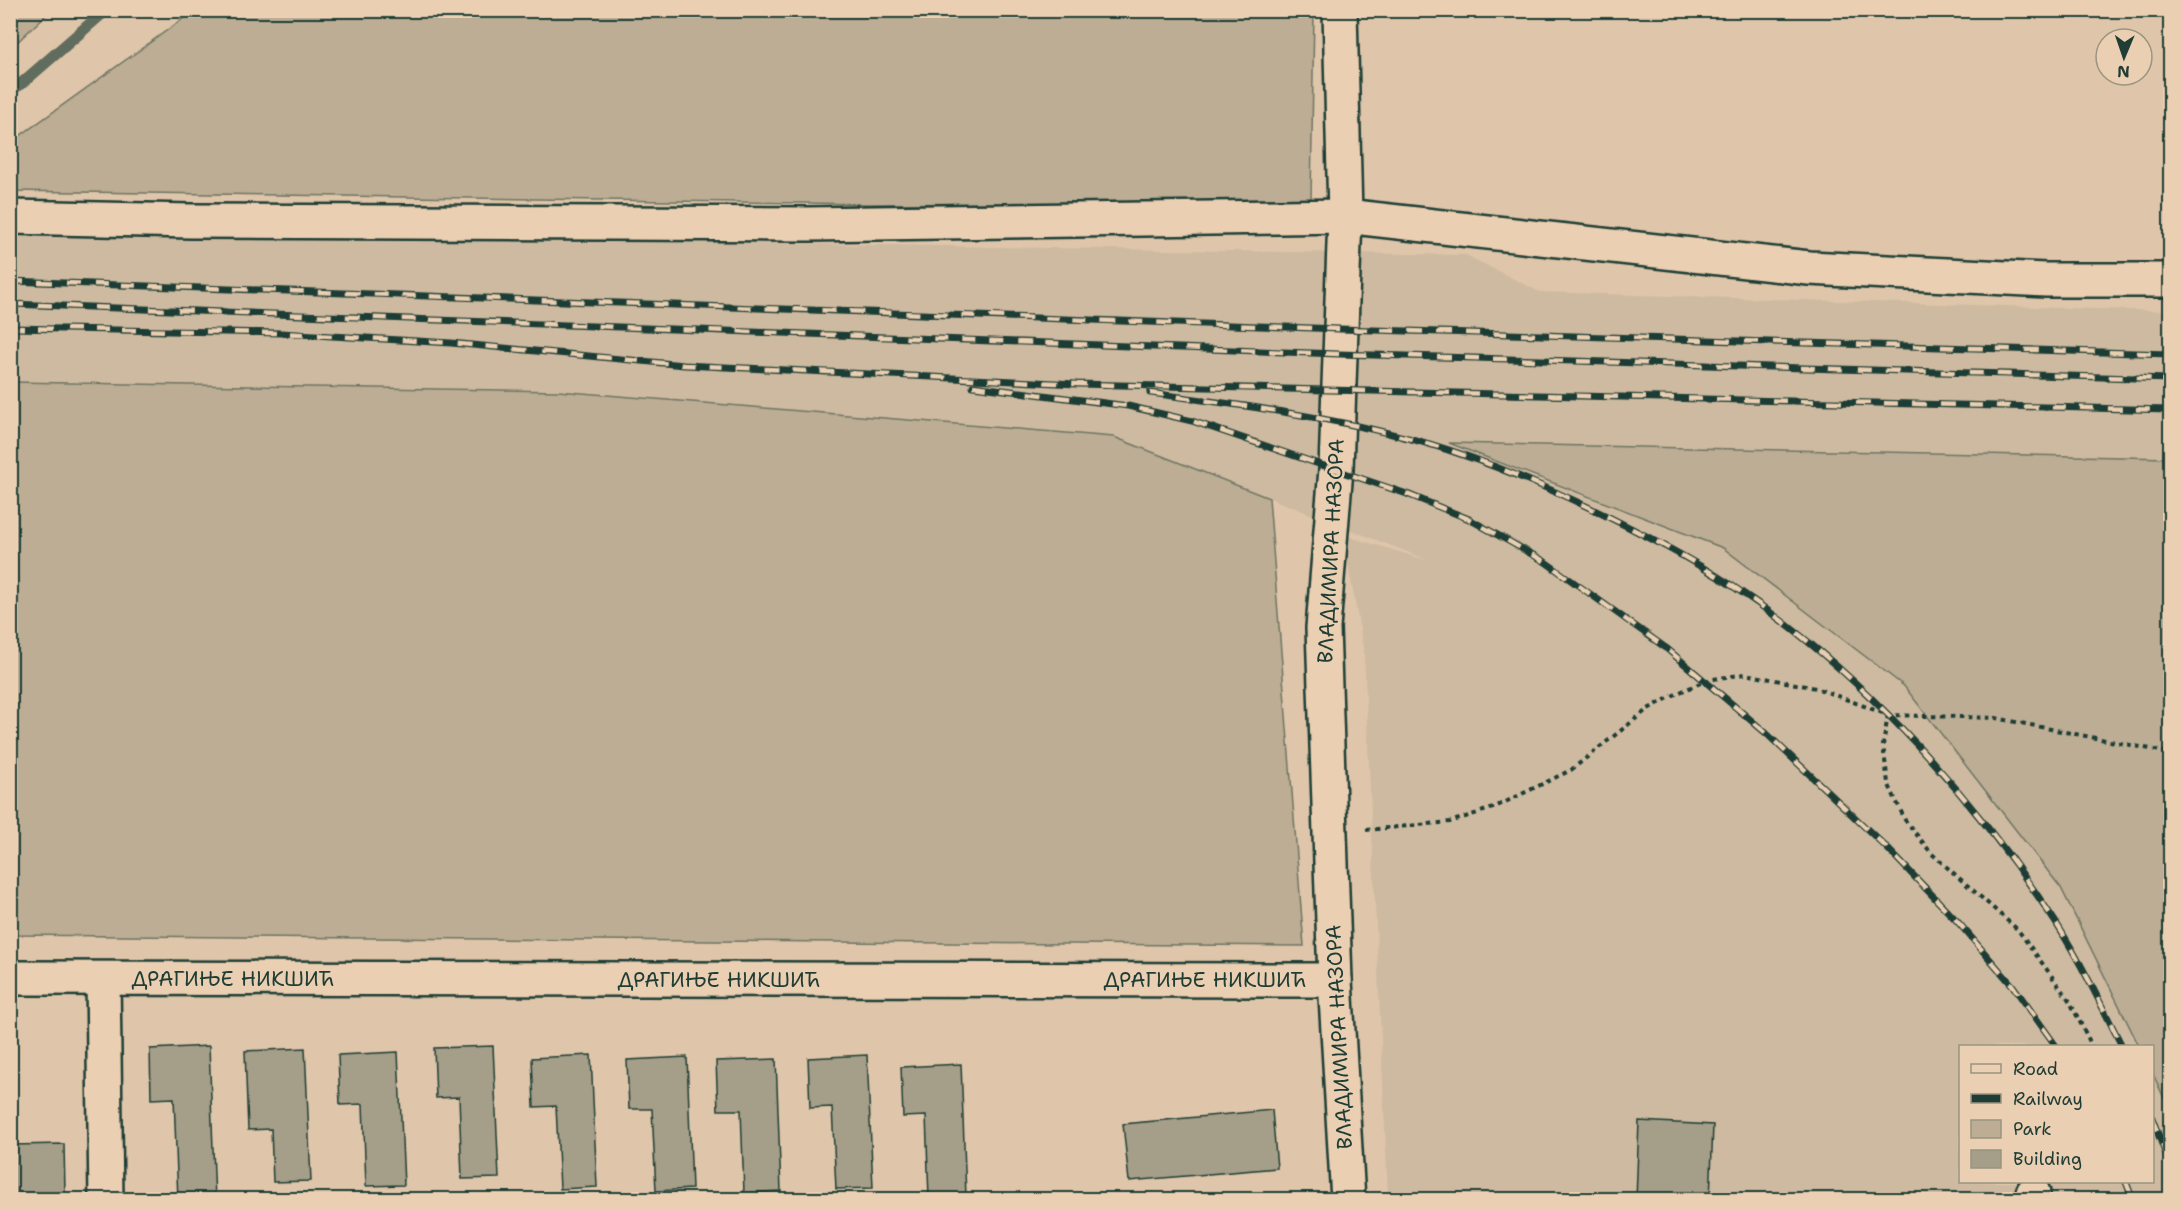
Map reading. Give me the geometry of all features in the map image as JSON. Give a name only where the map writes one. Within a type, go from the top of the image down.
[{"type":"street","name":"ВЛАДИМИРА НАЗОРА","points":[[1340,10],[1345,216],[1336,469],[1323,628],[1335,980],[1348,1200]]},
{"type":"street","points":[[10,217],[203,221],[809,224],[1345,216],[1809,268],[2046,280],[2170,280]]},
{"type":"street","name":"ДРАГИЊЕ НИКШИЋ","points":[[10,978],[1335,980]]},
{"type":"street","name":"ДРАГИЊЕ НИКШИЋ","points":[[103,979],[106,1200]]},
{"type":"path","points":[[1329,831],[1399,828],[1450,822],[1493,808],[1571,770],[1648,709],[1707,680],[1745,674],[1816,688],[1888,715],[1996,718],[2170,753]]},
{"type":"path","points":[[1888,715],[1883,745],[1888,783],[1905,820],[1932,854],[2018,930],[2069,1000],[2091,1045]]},
{"type":"shaded area","points":[[11,230],[1466,255],[1540,292],[2170,311],[2170,458],[1451,444],[1724,548],[1904,686],[2061,888],[2139,1045],[1959,1045],[1959,1183],[2154,1183],[2154,1076],[2170,1111],[2170,1199],[1388,1199],[1364,653],[1343,535],[1430,561],[1114,437],[558,391],[11,382]]},
{"type":"green space","points":[[11,10],[50,10],[50,11],[11,48]]},
{"type":"green space","points":[[194,11],[1314,11],[1311,201],[868,204],[11,191],[10,143]]},
{"type":"green space","points":[[11,382],[558,391],[1114,437],[1269,498],[1304,946],[11,935]]},
{"type":"green space","points":[[1449,443],[2170,458],[2170,1111],[2154,1076],[2154,1045],[2139,1045],[2061,888],[1904,686],[1723,548]]},
{"type":"building","points":[[209,1046],[215,1200],[178,1200],[174,1098],[151,1099],[150,1049]]},
{"type":"building","points":[[493,1046],[499,1178],[462,1179],[459,1097],[436,1098],[434,1048]]},
{"type":"building","points":[[305,1048],[311,1181],[273,1182],[271,1129],[248,1130],[245,1051]]},
{"type":"building","points":[[398,1052],[404,1185],[366,1186],[363,1104],[340,1105],[338,1055]]},
{"type":"building","points":[[591,1055],[597,1187],[560,1189],[556,1106],[534,1107],[532,1058]]},
{"type":"building","points":[[867,1055],[873,1188],[836,1189],[832,1107],[810,1108],[808,1058]]},
{"type":"building","points":[[687,1057],[692,1189],[656,1191],[652,1109],[629,1109],[627,1060]]},
{"type":"building","points":[[776,1059],[781,1191],[744,1193],[741,1110],[718,1110],[716,1061]]},
{"type":"building","points":[[961,1064],[966,1197],[929,1198],[926,1116],[903,1117],[901,1067]]},
{"type":"building","points":[[1272,1110],[1277,1168],[1129,1181],[1123,1124]]},
{"type":"building","points":[[1639,1121],[1713,1125],[1710,1200],[1636,1200]]},
{"type":"building","points":[[64,1144],[65,1193],[10,1194],[10,1145]]},
{"type":"waterway","points":[[10,90],[21,84],[106,10]]},
{"type":"railway","points":[[10,281],[1340,329],[2170,354]]},
{"type":"railway","points":[[10,304],[1339,354],[2170,379]]},
{"type":"railway","points":[[10,328],[281,333],[451,343],[684,365],[1077,384],[2170,410]]},
{"type":"railway","points":[[973,386],[1128,406],[1192,421],[1407,494],[1469,519],[1544,561],[1666,648],[1766,733],[1886,847],[1957,921],[2013,986],[2055,1045]]},
{"type":"railway","points":[[1150,393],[1307,416],[1400,436],[1449,450],[1520,477],[1590,508],[1662,544],[1731,585],[1777,617],[1864,691],[1944,775],[2016,865],[2059,927],[2121,1045]]},
{"type":"railway","points":[[2154,1123],[2170,1165]]},
{"type":"railway","points":[[2126,1183],[2133,1200]]}]
